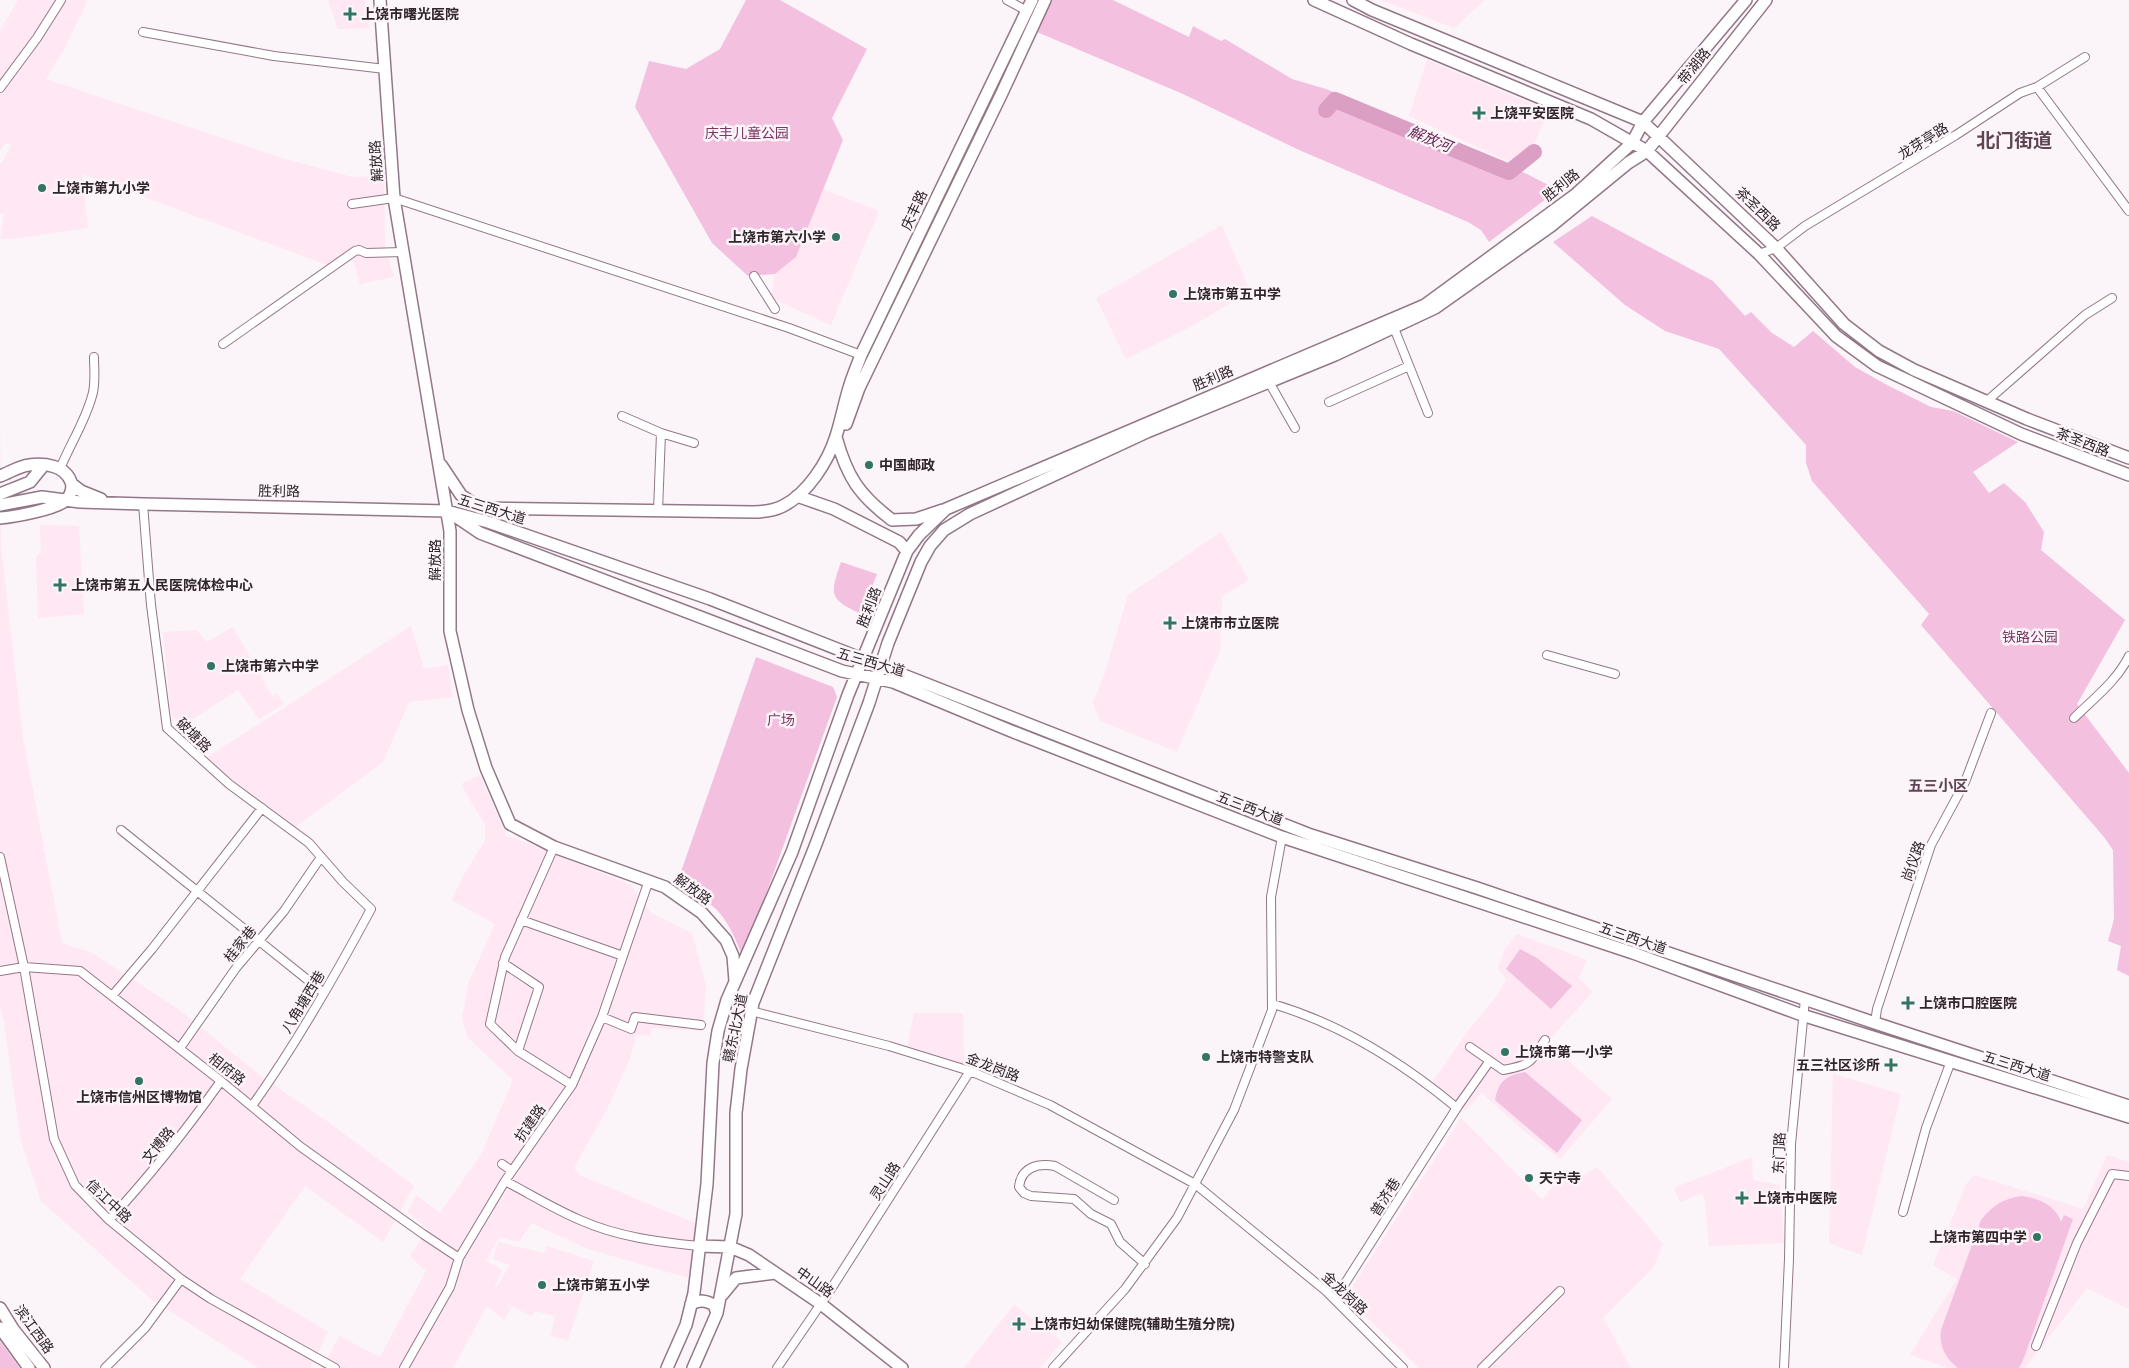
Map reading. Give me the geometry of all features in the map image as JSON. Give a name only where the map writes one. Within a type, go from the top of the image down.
[{"type":"main road","name":"解放路","points":[[380,0],[394,198],[448,511],[450,531],[450,631],[468,710],[483,760],[510,824],[554,847],[665,887],[686,900],[715,925],[726,940],[733,956],[734,982]]},
{"type":"main road","name":"庆丰路","points":[[836,440],[849,386],[861,355],[997,69],[1032,0]]},
{"type":"main road","points":[[438,460],[461,495],[480,508],[769,511],[784,506],[797,496],[818,471],[836,440],[859,388],[1045,0]]},
{"type":"main road","points":[[1314,0],[1411,44],[1591,119],[1632,143]]},
{"type":"main road","name":"茶圣西路","points":[[1352,0],[1643,122],[1659,134],[1776,248],[1844,324],[1879,351],[1914,370],[2129,458]]},
{"type":"main road","name":"带湖路","points":[[1632,143],[1643,122],[1746,0]]},
{"type":"main road","name":"带湖路","points":[[1647,151],[1766,0]]},
{"type":"main road","name":"茶圣西路","points":[[1632,143],[1647,151],[1759,254],[1836,336],[1877,366],[2021,434],[2129,476]]},
{"type":"main road","name":"胜利路","points":[[667,1368],[686,1324],[691,1304],[707,1184],[713,1063],[718,1031],[726,1000],[792,852],[823,762],[857,674],[907,552],[919,534],[946,509],[1425,305],[1575,195],[1632,143]]},
{"type":"main road","name":"胜利路","points":[[876,679],[921,562],[930,546],[944,530],[970,514],[1147,432],[1269,382],[1394,328],[1435,308],[1551,226],[1628,163],[1647,151]]},
{"type":"main road","points":[[836,440],[844,466],[856,487],[875,507],[892,520],[916,519],[946,509]]},
{"type":"main road","points":[[0,476],[28,465],[55,466],[66,473],[72,484],[82,491],[110,502]]},
{"type":"main road","points":[[0,494],[20,488],[30,482],[43,466]]},
{"type":"main road","points":[[0,518],[25,515],[66,500],[70,494],[72,484]]},
{"type":"main road","points":[[797,496],[834,509],[899,542],[907,552]]},
{"type":"main road","name":"胜利路","points":[[0,505],[42,497],[144,504],[448,511]]},
{"type":"main road","name":"五三西大道","points":[[448,511],[488,522],[710,599],[1311,835],[1477,888],[1875,1023],[2129,1106]]},
{"type":"main road","name":"五三西大道","points":[[448,511],[480,533],[842,671],[894,682],[1011,731],[1282,837],[1633,953],[1802,1016],[2129,1117]]},
{"type":"main road","name":"赣东北大道","points":[[693,1368],[717,1313],[736,1214],[736,1113],[751,1011],[869,703],[876,679]]},
{"type":"main road","name":"中山路","points":[[700,1246],[730,1248],[749,1255],[821,1304],[902,1368]]},
{"type":"main road","points":[[721,1296],[736,1278],[775,1273]]},
{"type":"main road","points":[[691,1304],[699,1301],[707,1302],[714,1305],[717,1313]]},
{"type":"main road","name":"滨江西路","points":[[0,1308],[13,1329],[44,1368]]},
{"type":"main road","name":"滨江西路","points":[[0,1328],[29,1368]]},
{"type":"street","points":[[1,84],[37,38],[61,0]]},
{"type":"street","points":[[1007,0],[1027,11]]},
{"type":"street","points":[[143,32],[274,56],[385,69]]},
{"type":"street","name":"龙芽亭路","points":[[1759,254],[1776,248],[1805,226],[1948,140],[2020,93],[2037,88],[2085,57]]},
{"type":"street","points":[[2037,88],[2129,211]]},
{"type":"street","points":[[352,204],[394,198],[789,328],[861,355]]},
{"type":"street","points":[[223,344],[356,251],[360,250],[366,253],[403,252]]},
{"type":"street","points":[[754,276],[775,309]]},
{"type":"street","points":[[1987,401],[2086,315],[2112,298]]},
{"type":"street","points":[[1394,328],[1428,413]]},
{"type":"street","points":[[60,469],[72,440],[79,432],[93,394],[94,357]]},
{"type":"street","points":[[1329,402],[1409,366]]},
{"type":"street","points":[[1269,382],[1295,428]]},
{"type":"street","points":[[622,416],[661,433],[694,444]]},
{"type":"street","points":[[658,511],[661,433]]},
{"type":"street","name":"破塘路","points":[[144,504],[151,605],[167,728],[228,784],[309,843],[343,882],[371,908]]},
{"type":"street","points":[[1547,655],[1615,674]]},
{"type":"street","points":[[2074,718],[2124,667],[2129,656]]},
{"type":"street","name":"尚仪路","points":[[1875,1023],[1880,1001],[1931,846],[1965,782],[1991,713]]},
{"type":"street","points":[[112,996],[199,890],[262,808]]},
{"type":"street","points":[[121,830],[199,890],[324,993]]},
{"type":"street","points":[[1053,1368],[1125,1289],[1145,1264],[1177,1218],[1234,1110],[1273,1004],[1270,985],[1272,936],[1270,897],[1282,837]]},
{"type":"street","points":[[554,847],[503,963],[490,1024],[518,1051],[572,1084]]},
{"type":"street","name":"信江中路","points":[[0,857],[24,967],[54,1139],[75,1185],[109,1220],[181,1279],[211,1299],[335,1368]]},
{"type":"street","name":"桂家巷","points":[[180,1048],[236,968],[284,911],[321,857]]},
{"type":"street","name":"抗建路","points":[[404,1368],[450,1288],[459,1258],[505,1180],[572,1084],[602,1017],[640,901],[649,880]]},
{"type":"street","name":"八角塘西巷","points":[[252,1106],[284,1061],[371,908]]},
{"type":"street","points":[[521,920],[623,956]]},
{"type":"street","points":[[503,963],[539,987],[518,1051]]},
{"type":"street","name":"相府路","points":[[0,971],[24,967],[80,972],[180,1048],[301,1147],[459,1258]]},
{"type":"street","name":"东门路","points":[[1784,1368],[1790,1259],[1791,1144],[1805,999]]},
{"type":"street","points":[[1273,1004],[1316,1018],[1348,1034],[1406,1069],[1457,1108]]},
{"type":"street","name":"金龙岗路","points":[[751,1011],[889,1046],[970,1071],[1050,1105],[1195,1184],[1335,1299],[1403,1368]]},
{"type":"street","points":[[602,1017],[631,1029],[635,1017],[701,1025]]},
{"type":"street","points":[[1470,1047],[1503,1070],[1524,1066],[1533,1058],[1545,1040]]},
{"type":"street","points":[[1903,1212],[1926,1128],[1951,1061]]},
{"type":"street","name":"普济巷","points":[[1335,1299],[1457,1108],[1489,1062]]},
{"type":"street","name":"灵山路","points":[[777,1368],[821,1304],[970,1071]]},
{"type":"street","name":"文博路","points":[[109,1220],[163,1159],[221,1081]]},
{"type":"street","points":[[502,1164],[512,1171]]},
{"type":"street","points":[[1114,1200],[1055,1166],[1046,1164],[1030,1168],[1023,1173],[1020,1180],[1019,1186],[1024,1193],[1031,1196],[1074,1199],[1091,1214],[1111,1224],[1120,1242],[1145,1264]]},
{"type":"street","points":[[2036,1346],[2077,1243],[2112,1174],[2129,1176]]},
{"type":"street","points":[[505,1180],[580,1221],[615,1233],[654,1242],[700,1246]]},
{"type":"street","points":[[105,1368],[145,1328],[181,1279]]},
{"type":"street","points":[[1482,1368],[1560,1290]]},
{"type":"shaded area","points":[[18,0],[88,0],[63,51],[46,79],[282,158],[352,177],[384,176],[385,247],[394,277],[360,284],[353,259],[338,269],[82,174],[88,228],[13,239],[0,239],[4,214],[0,213],[0,163],[2,163],[11,145],[5,143],[0,151],[0,31]]},
{"type":"shaded area","name":"上饶市曙光医院","points":[[328,0],[365,0],[369,28],[338,29]]},
{"type":"shaded area","points":[[1381,0],[1485,0],[1454,28]]},
{"type":"shaded area","name":"上饶平安医院","points":[[1427,60],[1549,111],[1523,168],[1409,116]]},
{"type":"shaded area","name":"上饶市第六小学","points":[[823,189],[879,211],[831,325],[771,298],[775,274],[796,257]]},
{"type":"shaded area","name":"上饶市第五中学","points":[[1222,225],[1250,291],[1192,326],[1126,359],[1096,298]]},
{"type":"shaded area","points":[[0,414],[1,546],[23,738],[62,943],[92,953],[178,1009],[261,1076],[328,1122],[414,1186],[383,1242],[305,1186],[240,1279],[328,1332],[310,1368],[259,1368],[151,1299],[41,1201],[21,1141],[0,1006]]},
{"type":"shaded area","name":"上饶市第五人民医院体检中心","points":[[40,525],[79,526],[84,614],[38,618],[36,557],[41,552]]},
{"type":"shaded area","name":"上饶市市立医院","points":[[1221,532],[1249,580],[1222,596],[1220,651],[1177,752],[1100,721],[1093,703],[1104,676],[1128,595]]},
{"type":"shaded area","points":[[411,626],[424,669],[448,665],[453,697],[409,702],[383,762],[291,830],[203,760]]},
{"type":"shaded area","name":"上饶市第六中学","points":[[233,627],[273,697],[277,694],[284,704],[259,719],[238,690],[182,726],[171,714],[163,632],[197,630],[207,642]]},
{"type":"shaded area","points":[[480,775],[506,835],[631,885],[651,913],[692,933],[706,986],[703,1031],[652,1028],[650,1036],[637,1035],[629,1061],[608,1107],[574,1168],[579,1175],[697,1224],[689,1278],[588,1249],[531,1223],[519,1242],[499,1237],[486,1261],[502,1270],[492,1294],[510,1265],[493,1259],[498,1242],[544,1253],[547,1246],[594,1261],[568,1340],[551,1336],[555,1316],[535,1311],[531,1316],[512,1306],[504,1320],[487,1306],[453,1368],[322,1368],[339,1336],[380,1357],[426,1271],[410,1256],[428,1229],[408,1212],[416,1195],[440,1213],[482,1153],[513,1080],[468,1038],[462,1019],[468,984],[495,924],[452,900],[462,878],[485,841],[485,825],[461,784]]},
{"type":"shaded area","name":"上饶市第一小学","points":[[1517,934],[1587,960],[1579,978],[1593,992],[1547,1042],[1612,1099],[1560,1159],[1520,1128],[1482,1093],[1465,1111],[1431,1084],[1468,1031],[1499,993],[1506,979],[1498,968],[1505,949]]},
{"type":"shaded area","points":[[914,1013],[963,1013],[964,1065],[907,1048]]},
{"type":"shaded area","points":[[1833,1074],[1901,1094],[1862,1255],[1829,1243]]},
{"type":"shaded area","points":[[1461,1118],[1542,1200],[1566,1169],[1576,1181],[1597,1167],[1663,1244],[1653,1268],[1603,1318],[1631,1368],[1419,1368],[1346,1297]]},
{"type":"shaded area","name":"上饶市第四中学","points":[[2107,1155],[2129,1162],[2129,1309],[2087,1288],[2025,1368],[1948,1368],[1910,1355],[1957,1279],[1933,1265],[1967,1183],[1974,1175],[2083,1209]]},
{"type":"shaded area","name":"上饶市中医院","points":[[1752,1157],[1753,1180],[1780,1185],[1784,1243],[1709,1246],[1705,1202],[1702,1193],[1680,1202],[1674,1188]]},
{"type":"shaded area","name":"上饶市妇幼保健院(辅助生殖分院)","points":[[1014,1305],[1062,1342],[1040,1368],[964,1368]]},
{"type":"green space","name":"庆丰儿童公园","points":[[746,0],[780,0],[867,49],[832,118],[843,140],[796,257],[775,274],[748,276],[712,243],[635,107],[649,61],[686,69],[720,49]]},
{"type":"green space","points":[[1051,0],[1113,0],[1189,37],[1193,26],[1221,41],[1225,39],[1292,79],[1326,89],[1515,168],[1558,190],[1489,242],[1481,230],[1468,222],[1299,150],[1183,94],[1037,32]]},
{"type":"green space","name":"铁路公园","points":[[1592,216],[1713,281],[1745,316],[1751,312],[1772,333],[1794,347],[1813,331],[1855,367],[1887,385],[1931,407],[1953,411],[2018,442],[1973,472],[1989,493],[2004,483],[2025,502],[2044,532],[2041,550],[2125,620],[2077,704],[2129,773],[2129,976],[2117,970],[2121,946],[2108,941],[2114,919],[2113,850],[2104,837],[1921,625],[1929,614],[1812,481],[1806,463],[1806,445],[1719,349],[1665,331],[1625,305],[1553,242]]},
{"type":"green space","points":[[841,562],[877,574],[861,614],[842,604],[834,594],[835,582]]},
{"type":"green space","name":"广场","points":[[756,657],[833,687],[837,697],[743,958],[732,932],[720,913],[712,905],[691,892],[676,886]]},
{"type":"green space","points":[[1520,949],[1537,958],[1572,986],[1551,1009],[1506,969]]},
{"type":"green space","points":[[1525,1072],[1582,1120],[1557,1153],[1495,1100],[1501,1083],[1504,1080]]},
{"type":"green space","points":[[2022,1196],[2046,1203],[2059,1216],[2061,1222],[2064,1215],[2073,1219],[2024,1358],[2019,1368],[1958,1368],[1946,1356],[1941,1341],[1941,1330],[1981,1220],[1999,1204]]},
{"type":"green space","points":[[0,1341],[20,1368],[0,1368]]},
{"type":"waterway","name":"解放河","points":[[1326,110],[1335,100],[1509,172],[1534,152]]},
{"type":"place","name":"上饶市曙光医院","points":[[350,14]]},
{"type":"place","name":"上饶平安医院","points":[[1479,113]]},
{"type":"place","name":"上饶市第九小学","points":[[42,188]]},
{"type":"place","name":"上饶市第六小学","points":[[836,237]]},
{"type":"place","name":"上饶市第五中学","points":[[1173,294]]},
{"type":"place","name":"中国邮政","points":[[869,465]]},
{"type":"place","name":"上饶市第五人民医院体检中心","points":[[60,585]]},
{"type":"place","name":"上饶市市立医院","points":[[1170,623]]},
{"type":"place","name":"上饶市第六中学","points":[[211,666]]},
{"type":"place","name":"上饶市口腔医院","points":[[1908,1003]]},
{"type":"place","name":"上饶市第一小学","points":[[1505,1052]]},
{"type":"place","name":"上饶市特警支队","points":[[1206,1057]]},
{"type":"place","name":"五三社区诊所","points":[[1891,1065]]},
{"type":"place","name":"上饶市信州区博物馆","points":[[139,1081]]},
{"type":"place","name":"天宁寺","points":[[1529,1178]]},
{"type":"place","name":"上饶市中医院","points":[[1742,1198]]},
{"type":"place","name":"上饶市第四中学","points":[[2037,1237]]},
{"type":"place","name":"上饶市第五小学","points":[[542,1285]]},
{"type":"place","name":"上饶市妇幼保健院(辅助生殖分院)","points":[[1019,1324]]},
{"type":"district","name":"北门街道","points":[[2014,140]]},
{"type":"district","name":"五三小区","points":[[1938,786]]}]
